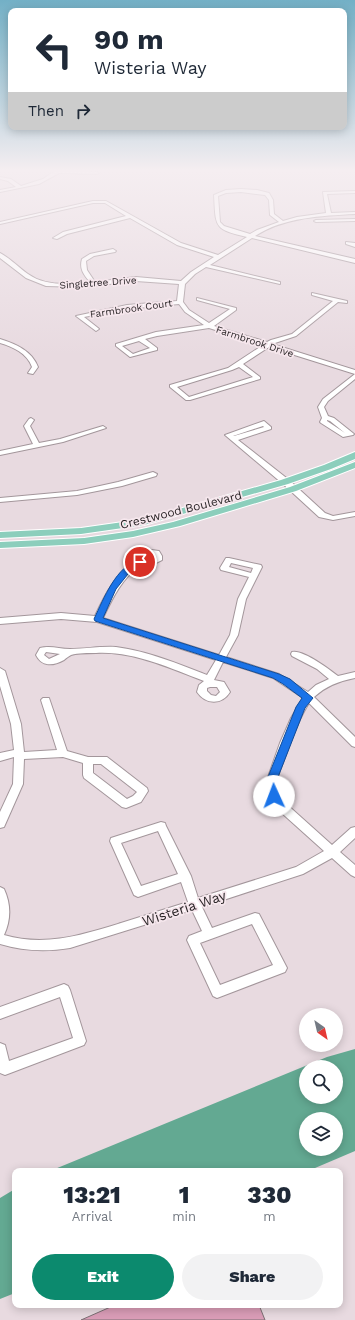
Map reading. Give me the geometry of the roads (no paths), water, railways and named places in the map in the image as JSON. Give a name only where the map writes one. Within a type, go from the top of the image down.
[{"type":"main road","name":"Crestwood Boulevard","points":[[0,535],[79,532],[156,520],[290,486],[355,455]]},
{"type":"main road","name":"Crestwood Boulevard","points":[[0,546],[84,541],[132,534],[176,524],[355,465]]},
{"type":"street","points":[[55,238],[70,232]]},
{"type":"street","points":[[158,232],[179,244],[218,257]]},
{"type":"street","points":[[234,232],[355,261]]},
{"type":"street","points":[[180,302],[182,282],[218,257],[261,232]]},
{"type":"street","points":[[348,243],[355,245]]},
{"type":"street","points":[[94,284],[84,270],[84,260],[92,255],[113,251]]},
{"type":"street","name":"Singletree Drive","points":[[0,255],[36,281],[53,285],[70,286],[136,279],[182,282]]},
{"type":"street","points":[[348,260],[355,255]]},
{"type":"street","points":[[206,265],[278,283]]},
{"type":"street","points":[[314,294],[345,302]]},
{"type":"street","points":[[141,339],[155,349],[132,356],[118,345],[156,334],[196,330],[208,326],[234,308],[199,299]]},
{"type":"street","points":[[239,364],[258,378],[188,399],[172,386],[230,369],[277,339],[294,335],[337,300]]},
{"type":"street","name":"Farmbrook Drive","points":[[180,302],[187,311],[208,326],[355,372]]},
{"type":"street","name":"Farmbrook Court","points":[[96,329],[80,316],[127,307],[180,302]]},
{"type":"street","points":[[0,341],[24,352],[30,357],[34,362],[35,367],[31,373]]},
{"type":"street","points":[[325,418],[322,409],[323,402],[355,376]]},
{"type":"street","points":[[31,420],[27,426],[37,446]]},
{"type":"street","points":[[233,439],[269,427],[264,423],[228,435],[327,518],[355,514]]},
{"type":"street","points":[[0,453],[82,436],[102,428]]},
{"type":"street","points":[[0,500],[77,493],[119,484],[153,474]]},
{"type":"street","points":[[98,619],[112,588],[125,573],[140,562]]},
{"type":"street","points":[[68,652],[95,649],[122,651],[161,662],[208,681],[234,635],[242,599],[254,576]]},
{"type":"street","points":[[0,621],[61,616],[98,619],[276,676],[286,681],[321,708],[355,742]]},
{"type":"street","points":[[295,654],[320,667],[336,679]]},
{"type":"street","points":[[0,671],[16,724],[18,754],[18,784],[0,824]]},
{"type":"street","points":[[355,675],[336,679],[314,691],[301,707],[273,777],[272,789],[279,804],[355,872]]},
{"type":"street","points":[[46,700],[62,753]]},
{"type":"street","points":[[0,757],[18,754],[62,753],[88,761],[102,760],[142,791],[137,799],[126,804],[88,775],[88,761]]},
{"type":"street","points":[[185,876],[138,892],[116,841],[161,826],[185,876],[195,905],[209,934]]},
{"type":"street","name":"Wisteria Way","points":[[0,939],[12,943],[35,946],[62,945],[80,941],[299,871],[314,864],[331,852],[347,840],[355,830]]},
{"type":"street","points":[[0,892],[5,918],[0,932]]},
{"type":"street","points":[[255,918],[281,968],[217,992],[193,940],[209,934],[255,918]]},
{"type":"street","points":[[0,1013],[64,990],[80,1041],[5,1069],[0,1049]]}]
